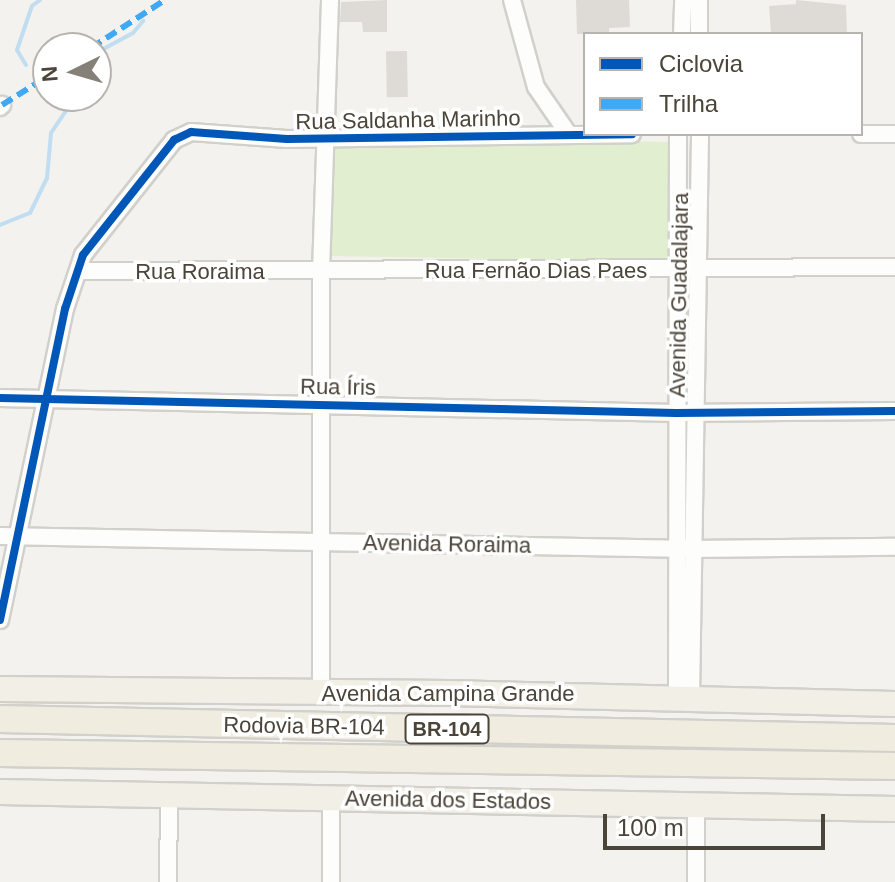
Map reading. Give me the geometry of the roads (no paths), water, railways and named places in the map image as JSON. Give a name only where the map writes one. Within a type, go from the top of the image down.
[{"type":"highway","name":"Rodovia BR-104","points":[[0,719],[895,738]]},
{"type":"highway","name":"Rodovia BR-104","points":[[0,753],[895,766]]},
{"type":"main road","name":"Avenida Campina Grande","points":[[0,689],[684,697],[895,704]]},
{"type":"main road","name":"Avenida dos Estados","points":[[0,792],[895,809]]},
{"type":"street","points":[[321,693],[321,272],[330,0]]},
{"type":"street","points":[[512,0],[536,87],[569,135]]},
{"type":"street","points":[[682,32],[683,0]]},
{"type":"street","points":[[699,0],[699,32]]},
{"type":"street","name":"Rua Saldanha Marinho","points":[[79,271],[97,231],[168,146],[185,133],[323,139],[583,135]]},
{"type":"street","points":[[863,134],[895,134]]},
{"type":"street","points":[[678,136],[676,413],[683,548]]},
{"type":"street","name":"Avenida Guadalajara","points":[[684,697],[683,548],[695,413],[700,270],[700,136]]},
{"type":"street","name":"Rua Fernão Dias Paes","points":[[321,272],[895,267]]},
{"type":"street","points":[[0,620],[8,536],[47,400],[65,309],[79,271]]},
{"type":"street","name":"Rua Roraima","points":[[79,271],[321,272]]},
{"type":"street","name":"Rua Íris","points":[[0,398],[676,413],[895,411]]},
{"type":"street","name":"Avenida Roraima","points":[[8,536],[683,548],[895,547]]},
{"type":"street","points":[[168,882],[169,796]]},
{"type":"street","points":[[331,798],[331,882]]},
{"type":"street","points":[[696,806],[696,882]]},
{"type":"waterway","points":[[26,65],[17,50],[32,6],[40,0]]},
{"type":"waterway","points":[[112,44],[133,33],[143,21]]},
{"type":"waterway","points":[[0,225],[30,213],[47,178],[51,133],[65,112]]}]
